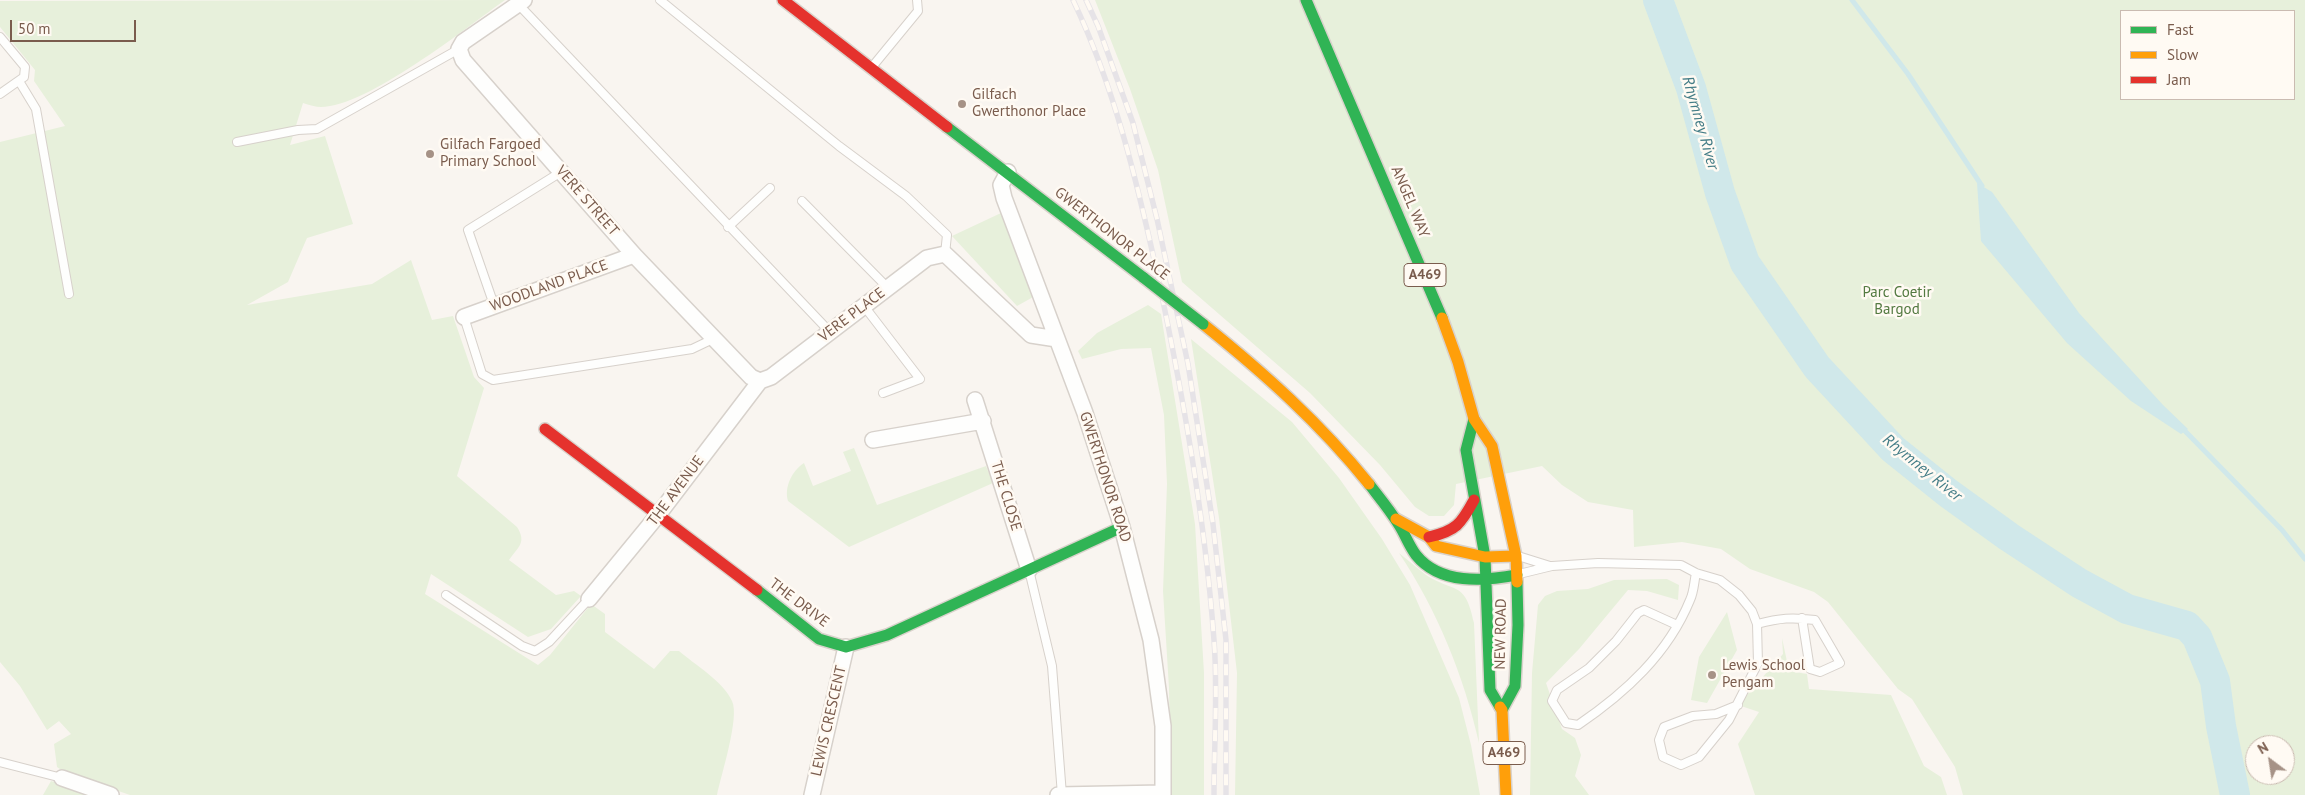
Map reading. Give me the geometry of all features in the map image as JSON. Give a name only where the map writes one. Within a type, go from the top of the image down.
[{"type":"street","name":"GWERTHONOR PLACE","points":[[783,0],[1008,172],[1280,386],[1330,438],[1396,519],[1413,552],[1426,564],[1464,580],[1486,581],[1517,574]]},
{"type":"street","name":"ANGEL WAY","points":[[1306,0],[1439,309],[1458,362],[1474,419],[1492,446],[1516,556]]},
{"type":"street","points":[[459,49],[463,42],[521,2]]},
{"type":"street","name":"VERE STREET","points":[[459,49],[463,60],[634,255],[713,339],[751,377],[760,381]]},
{"type":"street","name":"GWERTHONOR ROAD","points":[[1008,172],[1001,185],[1004,198],[1084,413],[1122,527],[1151,640],[1163,726],[1163,794]]},
{"type":"street","name":"VERE PLACE","points":[[760,381],[771,376],[927,258],[945,254]]},
{"type":"street","points":[[945,254],[1031,335],[1057,338]]},
{"type":"street","name":"WOODLAND PLACE","points":[[464,316],[634,255]]},
{"type":"street","name":"THE AVENUE","points":[[589,599],[658,516],[760,381]]},
{"type":"street","name":"THE CLOSE","points":[[975,400],[1029,570]]},
{"type":"street","name":"A469","points":[[1474,419],[1466,450],[1485,557]]},
{"type":"street","points":[[873,440],[983,421]]},
{"type":"street","name":"THE DRIVE","points":[[545,429],[748,583],[819,640],[846,647]]},
{"type":"street","points":[[1429,537],[1445,534],[1459,528],[1474,500]]},
{"type":"street","name":"GWERTHONOR PLACE","points":[[1396,519],[1429,537],[1436,546],[1485,557],[1516,556]]},
{"type":"street","points":[[846,647],[887,635],[1122,527]]},
{"type":"street","name":"NEW ROAD","points":[[1502,710],[1515,686],[1518,625],[1516,556]]},
{"type":"street","name":"NEW ROAD","points":[[1485,557],[1490,690],[1502,710],[1506,795]]},
{"type":"street","name":"LEWIS CRESCENT","points":[[812,795],[846,647]]},
{"type":"street","points":[[62,778],[111,795]]},
{"type":"street","points":[[1060,794],[1163,794]]},
{"type":"lane","points":[[660,0],[839,146],[906,196],[947,234],[945,254]]},
{"type":"lane","points":[[871,69],[918,11],[916,0]]},
{"type":"lane","points":[[521,2],[728,227],[830,332]]},
{"type":"lane","points":[[0,37],[26,67],[24,77],[0,94]]},
{"type":"lane","points":[[236,142],[298,130],[317,129],[459,49]]},
{"type":"lane","points":[[19,81],[36,109],[69,294]]},
{"type":"lane","points":[[494,305],[468,230],[561,172]]},
{"type":"lane","points":[[728,227],[770,188]]},
{"type":"lane","points":[[802,201],[888,288]]},
{"type":"lane","points":[[864,306],[920,379],[883,393]]},
{"type":"lane","points":[[464,316],[482,374],[493,380],[692,349],[713,339]]},
{"type":"lane","points":[[1516,556],[1552,566]]},
{"type":"lane","points":[[1517,574],[1552,566],[1613,563],[1681,565],[1696,573],[1720,580],[1739,595],[1752,611],[1757,624],[1758,663],[1738,705],[1729,720],[1699,757],[1681,765],[1663,757],[1659,740],[1664,727],[1693,716],[1716,714],[1738,705]]},
{"type":"lane","points":[[1029,570],[1052,666],[1060,794]]},
{"type":"lane","points":[[1677,625],[1644,610],[1638,613],[1616,641],[1589,668],[1557,690],[1552,701],[1558,714],[1566,723],[1578,725],[1608,705],[1648,668],[1668,642],[1677,625],[1691,598],[1696,573]]},
{"type":"lane","points":[[446,595],[522,646],[535,651],[549,642],[589,599]]},
{"type":"lane","points":[[1757,624],[1784,617],[1802,618],[1815,620],[1840,663],[1820,672],[1810,668],[1802,618]]},
{"type":"lane","points":[[0,762],[62,778]]},
{"type":"green space","points":[[505,0],[416,64],[364,94],[341,104],[321,107],[303,103],[290,145],[325,136],[353,224],[307,238],[288,282],[247,305],[372,284],[411,260],[432,320],[453,316],[474,377],[484,388],[457,476],[517,527],[520,532],[521,541],[509,560],[556,595],[574,591],[581,596],[551,629],[528,637],[431,574],[425,594],[538,665],[550,655],[591,604],[605,614],[605,632],[654,669],[670,651],[679,651],[716,680],[732,701],[734,720],[717,795],[130,795],[66,773],[57,767],[54,744],[71,734],[59,721],[47,730],[20,686],[0,662],[0,142],[65,126],[34,81],[35,70],[0,27],[0,1]]},
{"type":"green space","name":"Parc Coetir Bargod","points":[[1095,0],[2305,0],[2305,795],[1963,795],[1955,767],[1912,699],[1898,689],[1828,602],[1814,592],[1750,569],[1721,549],[1682,542],[1634,547],[1633,510],[1588,502],[1562,485],[1542,466],[1456,484],[1454,505],[1444,516],[1429,516],[1415,507],[1380,465],[1310,393],[1182,282],[1158,170],[1130,89]]},
{"type":"green space","points":[[1001,213],[1035,296],[1017,306],[952,236]]},
{"type":"green space","points":[[1148,305],[1161,314],[1195,524],[1204,673],[1204,795],[1171,795],[1169,688],[1163,591],[1167,484],[1164,415],[1151,348],[1121,349],[1082,359],[1078,351],[1097,333]]},
{"type":"green space","points":[[1191,339],[1292,422],[1339,478],[1382,539],[1410,585],[1459,698],[1471,745],[1480,795],[1235,795],[1237,673],[1219,518]]},
{"type":"green space","points":[[854,448],[877,505],[986,466],[993,483],[849,547],[788,501],[787,490],[796,470],[804,463],[813,486],[851,471],[843,452]]},
{"type":"green space","points":[[1399,553],[1426,575],[1458,590],[1463,594],[1471,609],[1474,623],[1479,743],[1466,693],[1448,644],[1425,597]]},
{"type":"green space","points":[[1667,579],[1679,585],[1678,600],[1647,591],[1628,590],[1579,649],[1546,683],[1562,729],[1575,738],[1581,755],[1575,776],[1589,795],[1530,795],[1532,673],[1538,605],[1545,596],[1557,591],[1588,589],[1614,580]]},
{"type":"green space","points":[[1727,612],[1737,650],[1707,703],[1691,700],[1699,657]]},
{"type":"green space","points":[[1782,638],[1789,671],[1807,674],[1809,689],[1891,695],[1924,766],[1941,777],[1947,795],[1755,795],[1738,744],[1759,712],[1738,705],[1783,654]]},
{"type":"green space","points":[[51,781],[92,795],[43,795]]},
{"type":"water","points":[[1977,183],[1992,192],[2079,313],[2163,405],[2188,429],[2181,434],[2131,401],[2067,343],[1981,241]]},
{"type":"waterway","name":"Rhymney River","points":[[1658,0],[1691,88],[1720,193],[1745,263],[1817,367],[1893,449],[1948,493],[2009,537],[2079,583],[2127,609],[2187,626],[2197,637],[2215,681],[2221,726],[2235,795]]},
{"type":"waterway","points":[[1852,0],[1908,74],[1982,186]]},
{"type":"waterway","points":[[2185,431],[2282,530],[2305,559]]},
{"type":"railway","points":[[1073,0],[1088,33],[1113,101],[1133,171],[1158,277],[1192,457],[1205,549],[1214,640],[1216,698],[1214,795]]},
{"type":"railway","points":[[1086,0],[1098,26],[1133,123],[1157,219],[1188,364],[1213,524],[1226,640],[1226,795]]},
{"type":"traffic: fast","points":[[1306,0],[1442,318]]},
{"type":"traffic: fast","points":[[947,127],[1144,278]]},
{"type":"traffic: fast","points":[[1144,278],[1203,324]]},
{"type":"traffic: fast","points":[[1474,419],[1466,450],[1485,557],[1490,690],[1500,707]]},
{"type":"traffic: fast","points":[[1369,484],[1396,519],[1416,555],[1437,572],[1450,576],[1477,579],[1517,575]]},
{"type":"traffic: fast","points":[[757,590],[819,639],[846,647],[887,635],[1122,527]]},
{"type":"traffic: fast","points":[[1502,710],[1515,686],[1518,625],[1517,582]]},
{"type":"traffic: slow","points":[[1442,318],[1458,362],[1474,419],[1492,446],[1516,556],[1517,582]]},
{"type":"traffic: slow","points":[[1203,324],[1248,361],[1311,419],[1369,484]]},
{"type":"traffic: slow","points":[[1396,519],[1429,537],[1436,546],[1485,557],[1516,556]]},
{"type":"traffic: slow","points":[[1500,707],[1502,710],[1506,795]]},
{"type":"traffic: jam","points":[[783,0],[947,127]]},
{"type":"traffic: jam","points":[[545,429],[757,590]]},
{"type":"traffic: jam","points":[[1429,537],[1446,532],[1457,525],[1474,500]]},
{"type":"place","name":"Gilfach Gwerthonor Place","points":[[962,104]]},
{"type":"place","name":"Gilfach Fargoed Primary School","points":[[430,154]]},
{"type":"place","name":"Lewis School Pengam","points":[[1712,675]]}]
